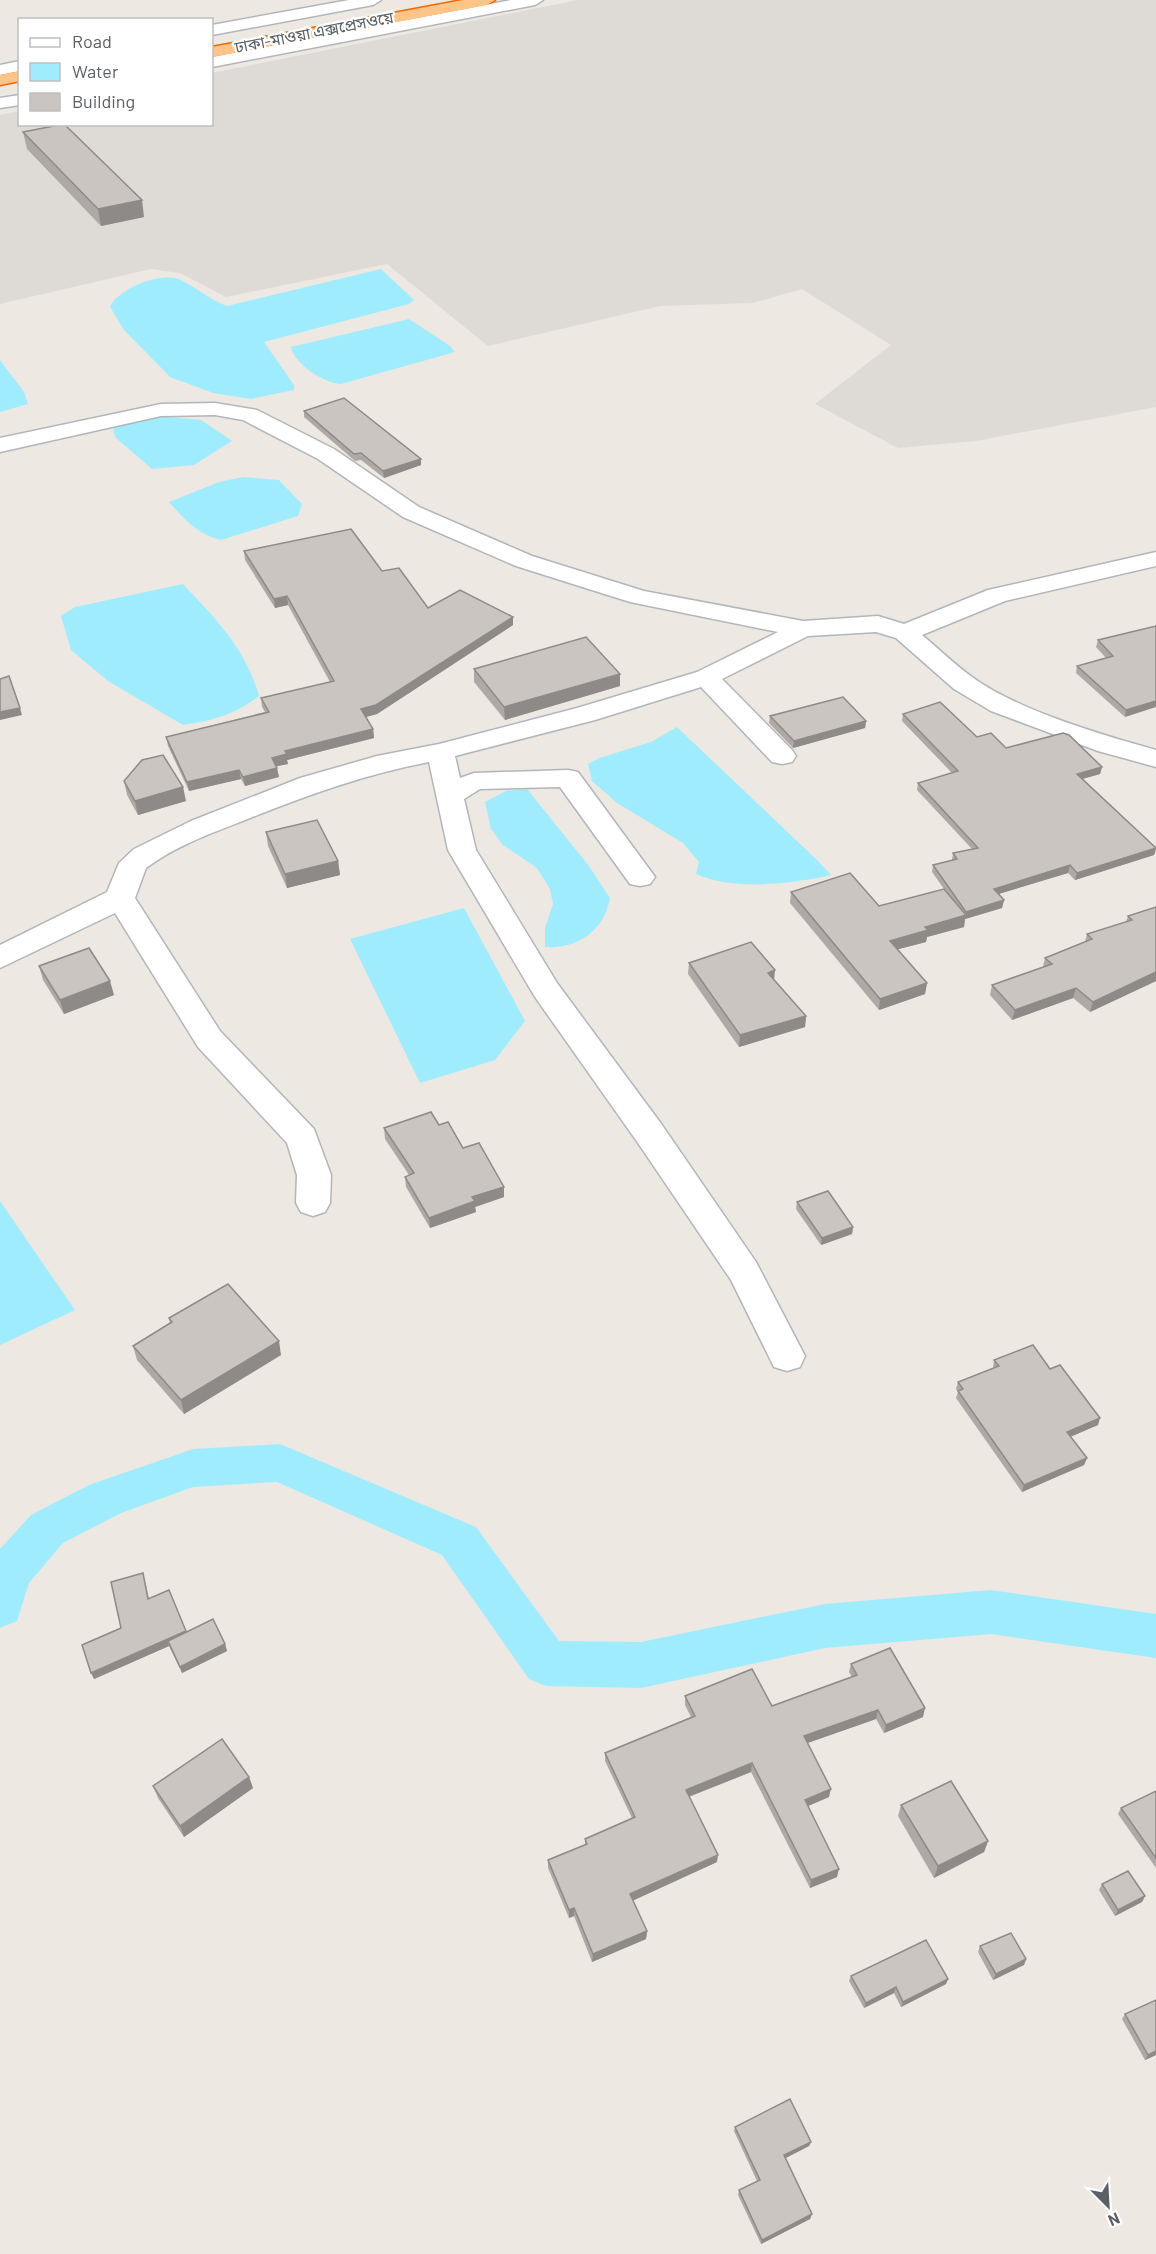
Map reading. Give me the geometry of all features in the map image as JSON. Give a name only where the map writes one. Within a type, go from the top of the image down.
[{"type":"highway","name":"ঢাকা-মাওয়া এক্সপ্রেসওয়ে","points":[[213,38],[409,0]]},
{"type":"highway","name":"ঢাকা-মাওয়া এক্সপ্রেসওয়ে","points":[[213,52],[487,0]]},
{"type":"highway","points":[[0,80],[18,76]]},
{"type":"highway","points":[[0,93],[18,89]]},
{"type":"street","points":[[213,30],[373,0]]},
{"type":"street","points":[[213,62],[535,0]]},
{"type":"street","points":[[248,7],[260,21]]},
{"type":"street","points":[[0,70],[18,66]]},
{"type":"street","points":[[0,103],[18,99]]},
{"type":"street","points":[[0,445],[160,410],[215,408],[249,415],[326,454],[411,512],[524,561],[639,597],[803,629],[878,624],[894,627],[905,633],[963,683],[1000,705],[1108,746],[1156,759]]},
{"type":"street","points":[[905,633],[997,595],[1156,559]]},
{"type":"street","points":[[0,958],[120,898],[133,863],[144,855],[201,827],[310,784],[387,762],[440,752],[586,714],[706,677],[803,629]]},
{"type":"street","points":[[706,677],[782,756]]},
{"type":"street","points":[[440,752],[462,850],[546,990],[650,1134],[744,1272],[787,1356]]},
{"type":"street","points":[[451,795],[474,781],[568,778],[640,877]]},
{"type":"street","points":[[120,898],[208,1039],[302,1138],[314,1175],[313,1203]]},
{"type":"shaded area","points":[[578,0],[1156,0],[1156,407],[976,441],[898,448],[815,404],[891,345],[802,289],[753,303],[660,306],[488,346],[387,264],[226,297],[180,273],[151,269],[0,304],[0,115],[18,111],[18,126],[213,126],[213,73]]},
{"type":"water","points":[[381,269],[414,300],[409,304],[264,342],[294,385],[294,390],[251,399],[213,393],[170,377],[124,330],[110,307],[115,300],[131,288],[163,278],[181,280],[227,306]]},
{"type":"water","points":[[409,319],[450,346],[455,352],[341,384],[327,381],[311,372],[298,360],[291,347]]},
{"type":"water","points":[[0,360],[24,392],[28,404],[0,412]]},
{"type":"water","points":[[159,416],[201,420],[232,441],[194,465],[152,469],[115,437],[113,428],[130,420]]},
{"type":"water","points":[[243,477],[279,480],[302,504],[298,516],[221,540],[198,530],[169,502],[219,482]]},
{"type":"water","points":[[183,584],[218,622],[238,649],[259,696],[223,716],[183,725],[108,681],[71,650],[61,616],[75,607]]},
{"type":"water","points":[[677,727],[831,875],[781,883],[745,884],[727,883],[696,874],[699,862],[683,843],[617,803],[592,781],[588,764],[599,758],[651,742]]},
{"type":"water","points":[[527,789],[589,866],[610,898],[607,910],[595,929],[588,936],[568,945],[545,947],[545,928],[553,904],[550,889],[537,868],[503,845],[491,829],[485,802],[506,791]]},
{"type":"water","points":[[464,908],[525,1021],[495,1060],[420,1083],[350,939]]},
{"type":"water","points":[[0,1201],[75,1310],[0,1345]]},
{"type":"building","points":[[66,126],[142,200],[98,209],[23,132]]},
{"type":"building","points":[[344,398],[421,459],[383,471],[361,453],[354,454],[304,411]]},
{"type":"building","points":[[351,529],[382,571],[399,568],[428,608],[460,590],[513,617],[376,705],[361,709],[373,729],[285,751],[287,754],[272,758],[277,768],[243,777],[239,770],[187,782],[166,737],[269,712],[261,698],[334,681],[287,596],[274,599],[244,551]]},
{"type":"building","points":[[1156,626],[1156,701],[1126,710],[1077,666],[1113,656],[1098,640]]},
{"type":"building","points":[[586,637],[620,674],[504,707],[474,669]]},
{"type":"building","points":[[9,676],[20,708],[0,712],[0,679]]},
{"type":"building","points":[[843,697],[866,721],[794,741],[770,716]]},
{"type":"building","points":[[940,702],[977,737],[991,733],[1006,748],[1063,733],[1069,735],[1102,767],[1077,774],[1156,848],[1077,873],[1070,865],[994,889],[1004,900],[966,912],[933,865],[957,859],[953,853],[978,848],[918,783],[958,771],[903,714]]},
{"type":"building","points":[[163,755],[183,787],[135,801],[124,781],[142,760]]},
{"type":"building","points":[[317,820],[338,861],[285,874],[266,832]]},
{"type":"building","points":[[850,873],[879,906],[944,889],[966,915],[925,927],[928,930],[890,941],[927,983],[880,999],[791,892]]},
{"type":"building","points":[[1156,907],[1156,972],[1093,1002],[1076,988],[1015,1010],[992,985],[1052,964],[1045,958],[1092,939],[1087,934],[1132,920],[1128,916]]},
{"type":"building","points":[[751,942],[775,970],[768,973],[806,1016],[740,1035],[689,963]]},
{"type":"building","points":[[89,948],[110,981],[60,1000],[39,966]]},
{"type":"building","points":[[431,1112],[439,1125],[448,1122],[463,1148],[479,1143],[504,1187],[472,1197],[475,1201],[429,1218],[405,1177],[414,1173],[384,1128]]},
{"type":"building","points":[[828,1191],[853,1227],[822,1238],[797,1202]]},
{"type":"building","points":[[228,1284],[279,1341],[181,1400],[133,1346],[172,1322],[169,1318]]},
{"type":"building","points":[[1033,1345],[1050,1369],[1060,1365],[1100,1418],[1067,1432],[1087,1458],[1024,1485],[958,1391],[963,1389],[958,1382],[999,1366],[994,1360]]},
{"type":"building","points":[[143,1573],[148,1599],[169,1590],[186,1631],[91,1673],[82,1645],[121,1628],[111,1582]]},
{"type":"building","points":[[213,1619],[225,1644],[180,1667],[168,1641]]},
{"type":"building","points":[[890,1648],[925,1708],[886,1725],[878,1710],[804,1736],[831,1789],[805,1800],[839,1869],[811,1880],[752,1763],[686,1790],[718,1855],[630,1894],[647,1931],[593,1954],[574,1908],[569,1910],[548,1860],[587,1844],[585,1839],[635,1817],[605,1753],[695,1716],[685,1696],[752,1669],[772,1706],[857,1675],[851,1664]]},
{"type":"building","points":[[222,1739],[249,1777],[180,1826],[153,1786]]},
{"type":"building","points":[[951,1781],[988,1841],[938,1866],[901,1805]]},
{"type":"building","points":[[1156,1791],[1156,1858],[1121,1808]]},
{"type":"building","points":[[1128,1871],[1145,1896],[1118,1910],[1102,1884]]},
{"type":"building","points":[[1011,1933],[1026,1959],[996,1974],[980,1946]]},
{"type":"building","points":[[926,1940],[948,1979],[903,2002],[896,1987],[866,2003],[851,1976]]},
{"type":"building","points":[[1156,2000],[1156,2051],[1148,2055],[1125,2014]]},
{"type":"building","points":[[790,2099],[811,2142],[784,2155],[812,2214],[762,2240],[739,2190],[760,2180],[735,2127]]},
{"type":"waterway","points":[[0,1606],[8,1574],[47,1529],[105,1499],[193,1468],[280,1463],[459,1541],[546,1663],[641,1665],[825,1626],[991,1612],[1156,1636]]}]
